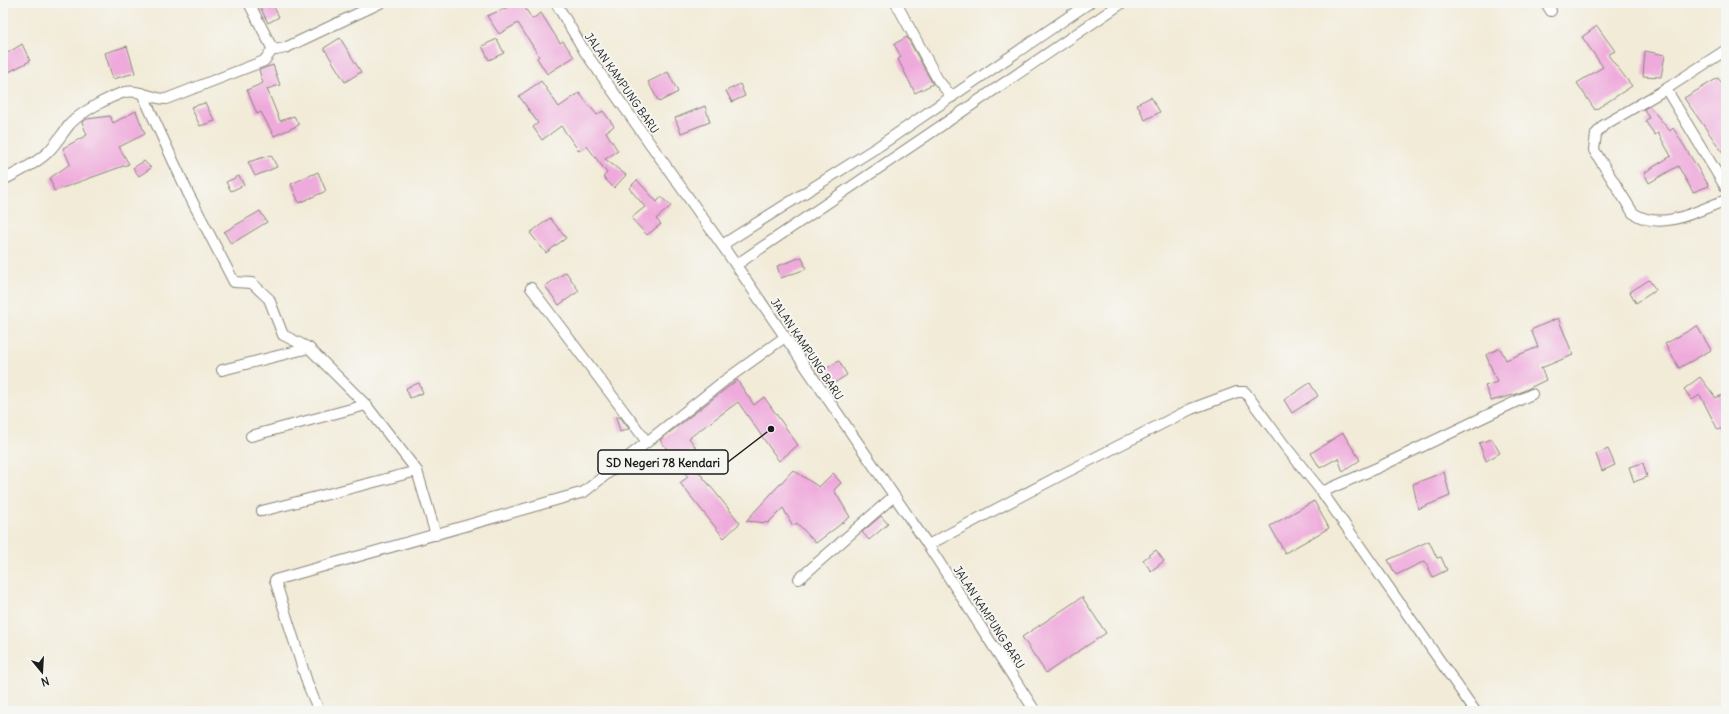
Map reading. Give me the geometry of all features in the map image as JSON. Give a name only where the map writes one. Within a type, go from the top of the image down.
[{"type":"street","points":[[249,3],[273,49]]},
{"type":"street","points":[[3,180],[29,166],[46,154],[80,115],[125,92],[142,93],[152,98],[166,99],[264,61],[273,49],[285,48],[380,3]]},
{"type":"street","name":"JALAN KAMPUNG BARU","points":[[556,3],[585,52],[736,265],[928,545],[1035,711]]},
{"type":"street","points":[[896,3],[938,80],[952,97]]},
{"type":"street","points":[[722,245],[952,97],[1078,6],[1089,3]]},
{"type":"street","points":[[736,265],[1122,3]]},
{"type":"street","points":[[1726,50],[1666,89],[1604,125],[1596,134],[1594,150],[1633,213],[1642,219],[1659,222],[1674,220],[1726,200]]},
{"type":"street","points":[[1666,89],[1726,188]]},
{"type":"street","points":[[142,93],[188,193],[234,282],[252,283],[269,299],[283,335],[309,348],[366,405],[417,471],[436,535]]},
{"type":"street","points":[[531,288],[648,442]]},
{"type":"street","points":[[318,711],[308,685],[275,580],[584,492],[724,381],[785,337]]},
{"type":"street","points":[[222,370],[309,348]]},
{"type":"street","points":[[928,545],[1191,409],[1241,391],[1248,395],[1285,446],[1322,492],[1475,711]]},
{"type":"street","points":[[1322,492],[1379,467],[1532,394]]},
{"type":"street","points":[[251,436],[366,405]]},
{"type":"street","points":[[262,511],[417,471]]},
{"type":"street","points":[[799,579],[894,496]]},
{"type":"building","points":[[258,3],[272,3],[279,17],[268,23]]},
{"type":"building","points":[[518,3],[522,3],[532,19],[541,13],[560,43],[563,41],[574,57],[547,74],[537,58],[539,56],[518,23],[499,34],[487,16]]},
{"type":"building","points":[[1597,26],[1615,51],[1608,55],[1632,86],[1595,110],[1577,83],[1603,67],[1582,37]]},
{"type":"building","points":[[907,37],[933,84],[915,93],[898,59],[901,57],[894,44]]},
{"type":"building","points":[[340,38],[361,72],[345,82],[324,48]]},
{"type":"building","points":[[497,39],[504,53],[489,60],[482,46]]},
{"type":"building","points":[[22,44],[30,61],[3,75],[3,56]]},
{"type":"building","points":[[127,46],[135,73],[113,79],[105,53]]},
{"type":"building","points":[[1645,51],[1665,55],[1661,77],[1643,76]]},
{"type":"building","points":[[273,65],[280,85],[267,89],[280,121],[294,116],[299,125],[274,136],[261,112],[257,114],[247,90],[263,83],[259,70]]},
{"type":"building","points":[[668,72],[678,92],[659,102],[648,82]]},
{"type":"building","points":[[1718,78],[1726,89],[1726,157],[1684,98]]},
{"type":"building","points":[[541,81],[559,107],[579,93],[597,115],[603,111],[614,126],[606,132],[618,151],[605,159],[626,175],[614,188],[603,177],[607,173],[587,146],[579,151],[561,126],[542,140],[533,127],[538,123],[519,96]]},
{"type":"building","points":[[740,84],[745,96],[732,102],[726,91]]},
{"type":"building","points":[[1151,97],[1160,112],[1145,120],[1137,104]]},
{"type":"building","points":[[205,103],[215,121],[200,126],[191,107]]},
{"type":"building","points":[[705,106],[710,122],[681,133],[675,118]]},
{"type":"building","points":[[1649,106],[1670,131],[1673,128],[1709,186],[1693,192],[1678,166],[1649,183],[1644,173],[1671,156],[1658,133],[1655,135],[1645,121],[1649,118],[1644,109]]},
{"type":"building","points":[[136,111],[145,134],[119,147],[129,164],[54,191],[50,178],[70,164],[63,148],[87,135],[82,122],[87,119],[110,116],[113,123]]},
{"type":"building","points":[[271,155],[277,167],[255,176],[248,162]]},
{"type":"building","points":[[144,161],[151,168],[139,176],[133,168]]},
{"type":"building","points":[[318,172],[326,191],[299,203],[291,184]]},
{"type":"building","points":[[239,176],[244,185],[231,191],[226,182]]},
{"type":"building","points":[[637,180],[657,202],[661,197],[671,206],[656,219],[661,224],[647,235],[631,218],[645,207],[629,188]]},
{"type":"building","points":[[260,211],[267,222],[231,244],[224,232]]},
{"type":"building","points":[[550,218],[566,238],[546,253],[530,233]]},
{"type":"building","points":[[802,257],[806,269],[781,278],[777,266]]},
{"type":"building","points":[[566,272],[579,291],[559,305],[545,286]]},
{"type":"building","points":[[1649,280],[1656,290],[1636,303],[1630,292]]},
{"type":"building","points":[[1558,318],[1573,355],[1541,368],[1546,380],[1517,394],[1491,401],[1485,386],[1497,382],[1486,355],[1500,348],[1506,360],[1538,347],[1531,330]]},
{"type":"building","points":[[1697,326],[1711,350],[1679,368],[1665,344]]},
{"type":"building","points":[[839,361],[847,375],[831,385],[822,371]]},
{"type":"building","points":[[1700,377],[1716,398],[1726,393],[1726,426],[1718,430],[1700,395],[1692,400],[1684,389]]},
{"type":"building","points":[[737,380],[754,405],[764,397],[798,445],[779,461],[738,402],[689,438],[696,448],[686,456],[740,523],[724,538],[680,483],[688,477],[660,440]]},
{"type":"building","points":[[419,383],[423,393],[410,398],[406,388]]},
{"type":"building","points":[[1310,383],[1318,396],[1292,413],[1284,400]]},
{"type":"building","points":[[616,417],[620,417],[629,429],[620,432]]},
{"type":"building","points":[[1343,433],[1360,460],[1343,472],[1338,458],[1320,468],[1311,453]]},
{"type":"building","points":[[1492,439],[1500,453],[1486,461],[1479,443]]},
{"type":"building","points":[[1608,449],[1615,465],[1602,471],[1596,454]]},
{"type":"building","points":[[1643,463],[1647,477],[1634,482],[1629,467]]},
{"type":"building","points":[[793,470],[819,487],[833,473],[841,483],[834,490],[850,517],[816,543],[797,523],[793,526],[783,508],[768,523],[746,521]]},
{"type":"building","points":[[1444,472],[1450,496],[1418,509],[1413,484]]},
{"type":"building","points":[[1314,501],[1329,528],[1285,553],[1270,526]]},
{"type":"building","points":[[881,516],[888,524],[869,540],[862,532]]},
{"type":"building","points":[[1429,541],[1437,558],[1441,557],[1447,570],[1433,577],[1425,561],[1396,575],[1388,560]]},
{"type":"building","points":[[1156,550],[1164,561],[1151,571],[1143,560]]},
{"type":"building","points":[[1082,597],[1106,633],[1046,673],[1022,637]]},
{"type":"place","name":"SD Negeri 78 Kendari","points":[[771,429]]}]
